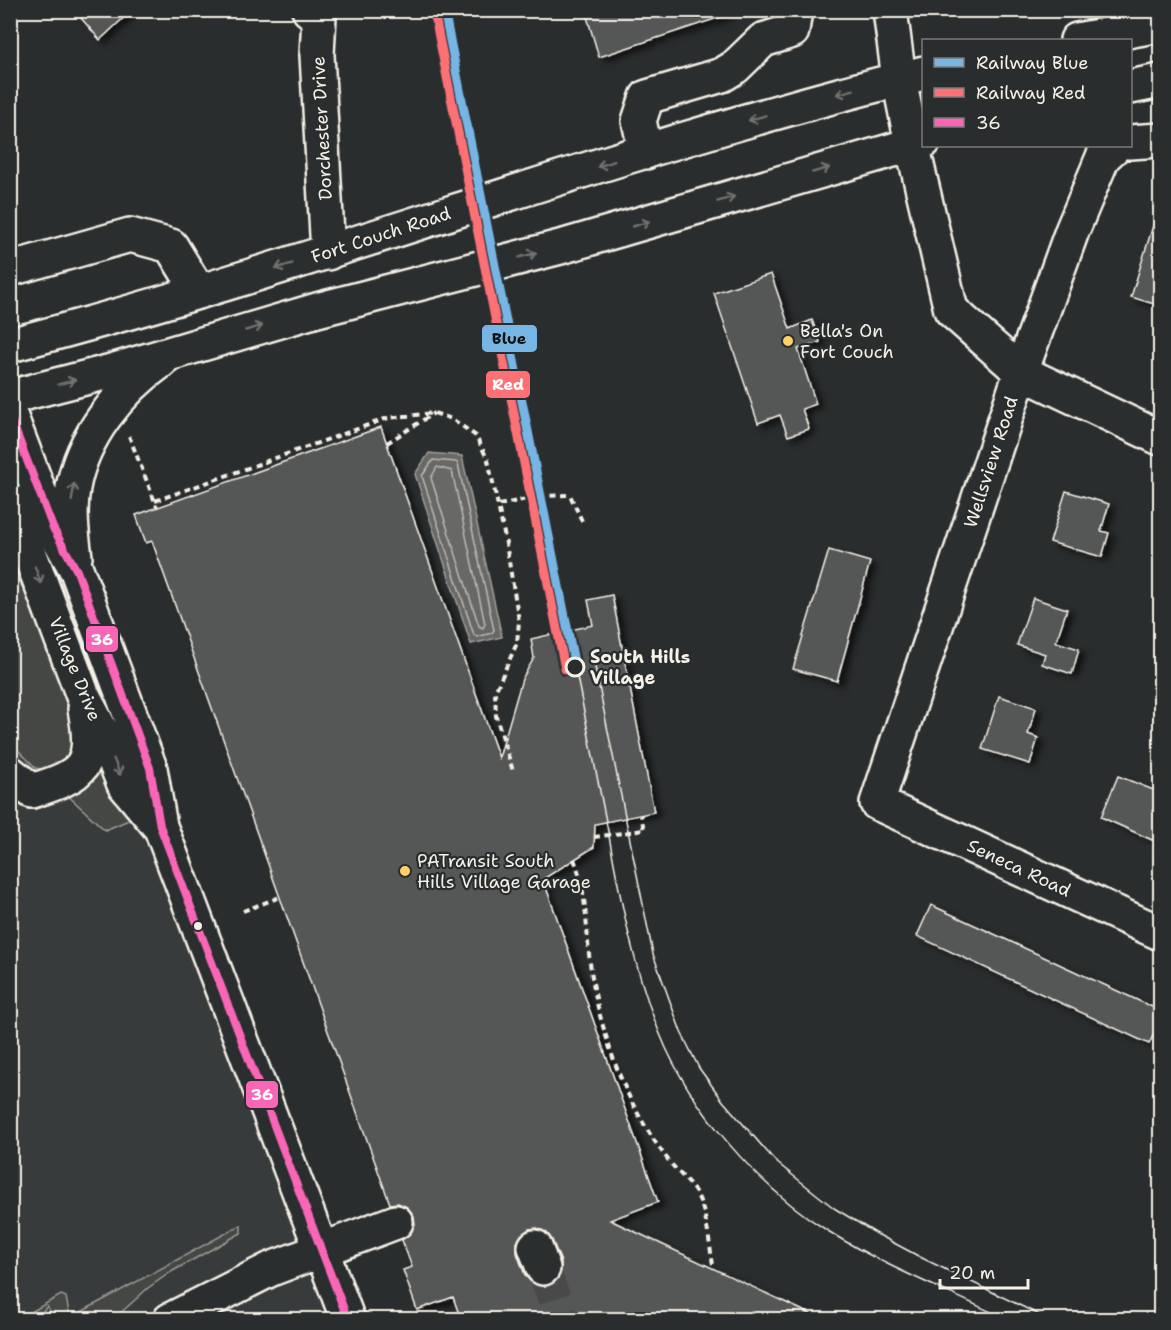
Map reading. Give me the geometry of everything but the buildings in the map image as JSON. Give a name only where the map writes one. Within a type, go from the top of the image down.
[{"type":"street","points":[[646,152],[639,121],[647,97],[722,75],[735,67],[763,40],[792,31],[795,10]]},
{"type":"street","name":"Wellsview Road","points":[[877,803],[1021,372],[951,310],[918,143],[911,76],[890,10]]},
{"type":"street","name":"Dorchester Drive","points":[[316,12],[328,253]]},
{"type":"street","points":[[1081,39],[1159,20]]},
{"type":"street","name":"Fort Couch Road","points":[[10,345],[328,253],[792,107],[911,76]]},
{"type":"street","points":[[1132,87],[1161,81]]},
{"type":"street","points":[[1132,142],[1161,140]]},
{"type":"street","points":[[10,397],[108,372],[317,310],[564,246],[918,143]]},
{"type":"street","points":[[1114,147],[1102,157],[1072,231],[1021,372],[1161,438]]},
{"type":"street","points":[[10,269],[130,235],[171,246],[199,292]]},
{"type":"street","points":[[77,571],[71,528],[71,508],[74,487],[86,450],[110,409],[125,392],[145,373],[176,351]]},
{"type":"street","name":"Village Drive","points":[[10,415],[53,528],[77,571],[150,768],[160,826],[348,1320]]},
{"type":"street","name":"Village Drive","points":[[10,501],[82,696],[107,742],[124,784],[160,826]]},
{"type":"street","points":[[21,782],[67,779],[82,766],[89,743],[89,728],[82,696]]},
{"type":"street","name":"Seneca Road","points":[[877,803],[1161,933]]},
{"type":"street","points":[[170,1320],[271,1269],[396,1222]]},
{"type":"path","points":[[387,443],[434,413]]},
{"type":"path","points":[[155,501],[387,418],[434,413],[452,418],[476,436],[488,460],[519,621],[517,643],[495,692],[496,716],[513,771]]},
{"type":"path","points":[[129,435],[157,507]]},
{"type":"path","points":[[498,505],[540,496],[570,495],[582,521]]},
{"type":"path","points":[[594,837],[644,830],[641,815]]},
{"type":"path","points":[[574,859],[586,910],[589,956],[596,1000],[607,1040],[622,1083],[643,1122],[670,1162],[691,1185],[700,1199],[713,1264]]},
{"type":"path","points":[[243,910],[280,897]]},
{"type":"shaded area","points":[[10,501],[160,826],[348,1319],[11,1319]]},
{"type":"shaded area","points":[[10,564],[31,604],[83,724],[82,752],[49,771],[36,768],[11,743]]},
{"type":"shaded area","points":[[105,750],[131,819],[105,830],[63,791]]},
{"type":"shaded area","points":[[241,1225],[241,1233],[171,1272],[148,1288],[114,1319],[55,1319],[47,1306],[37,1319],[27,1319],[29,1313],[61,1295],[66,1297],[70,1318]]},
{"type":"water","points":[[429,453],[462,456],[502,637],[471,644],[415,474]]},
{"type":"tunnel","points":[[543,1268],[562,1320]]},
{"type":"tram line","points":[[594,662],[653,954],[681,1032],[699,1068],[723,1101],[776,1162],[834,1208],[922,1258],[1050,1320]]},
{"type":"tram line","points":[[575,667],[629,936],[660,1034],[689,1091],[730,1145],[753,1170],[802,1214],[872,1256],[1008,1320]]},
{"type":"rail line","name":"Blue","points":[[444,10],[575,667]]},
{"type":"rail line","name":"Red","points":[[434,12],[565,669]]},
{"type":"transit line","name":"36","points":[[10,416],[53,528],[77,571],[150,768],[160,826],[348,1320]]},
{"type":"place","name":"Bella's On Fort Couch","points":[[788,341]]},
{"type":"place","name":"South Hills Village","points":[[575,667]]},
{"type":"place","name":"PATransit South Hills Village Garage","points":[[405,871]]}]
